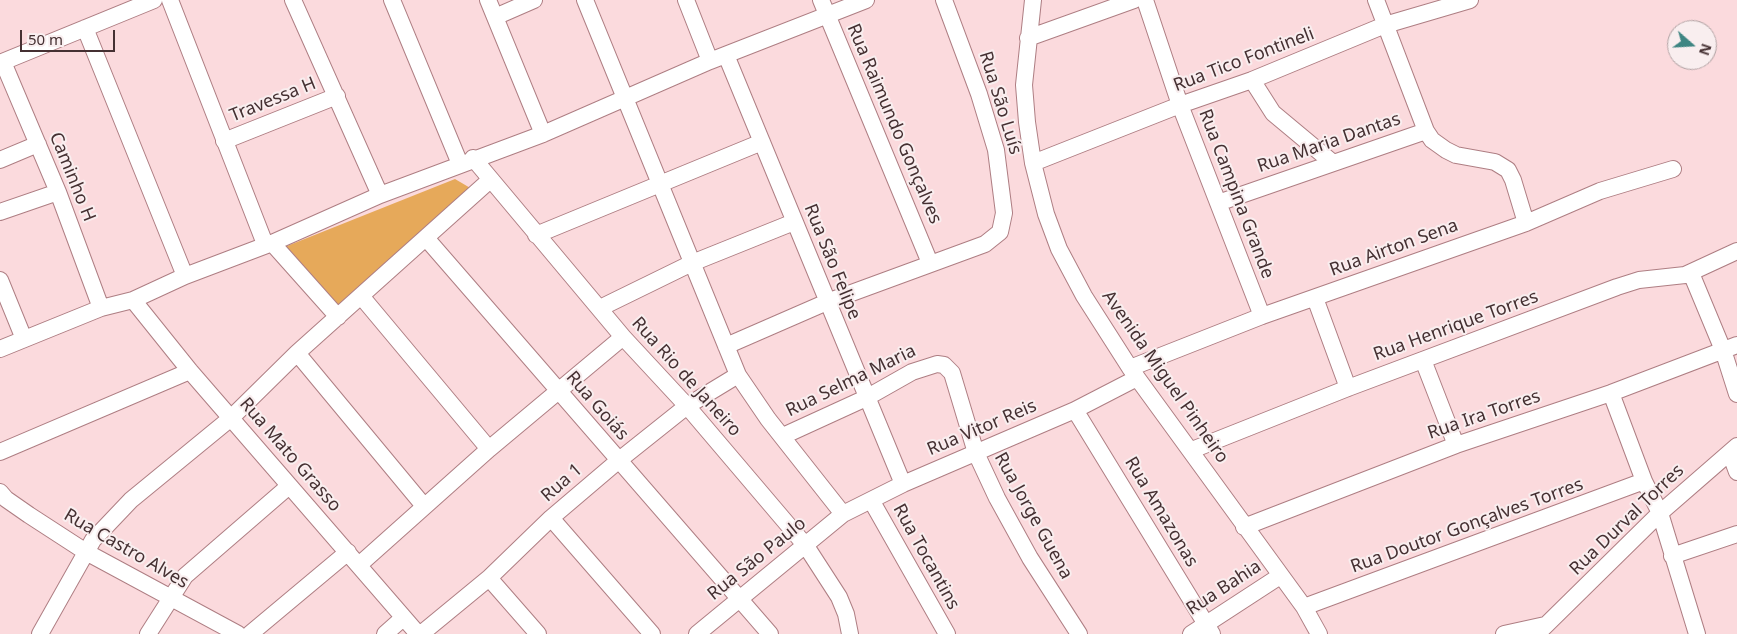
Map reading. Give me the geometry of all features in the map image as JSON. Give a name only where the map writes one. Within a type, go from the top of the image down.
[{"type":"street","points":[[1,63],[154,0]]},
{"type":"street","points":[[170,0],[224,141],[269,244],[338,317]]},
{"type":"street","points":[[293,0],[380,195]]},
{"type":"street","name":"Rua Rio de Janeiro","points":[[392,0],[467,161],[490,180],[623,337],[687,406],[806,546],[839,597],[846,614],[850,634]]},
{"type":"street","points":[[488,0],[543,134]]},
{"type":"street","points":[[494,17],[534,0]]},
{"type":"street","points":[[585,0],[738,375],[782,436],[843,514]]},
{"type":"street","points":[[686,0],[710,61]]},
{"type":"street","points":[[0,349],[101,308],[134,300],[185,276],[269,244],[380,195],[543,134],[625,96],[726,55],[824,7],[866,0]]},
{"type":"street","name":"Rua São Luís","points":[[930,263],[986,244],[1000,232],[1003,226],[1003,198],[999,162],[979,94],[944,0]]},
{"type":"street","name":"Avenida Miguel Pinheiro","points":[[1033,0],[1024,85],[1033,163],[1046,214],[1069,270],[1133,373],[1192,450],[1244,527],[1304,608],[1320,634]]},
{"type":"street","points":[[1028,38],[1134,0]]},
{"type":"street","name":"Rua Campina Grande","points":[[1144,0],[1180,105],[1262,316]]},
{"type":"street","points":[[1376,0],[1426,131],[1432,140],[1456,155],[1495,162],[1508,170],[1513,180],[1526,223]]},
{"type":"street","name":"Rua Tico Fontineli","points":[[1033,163],[1180,105],[1252,80],[1385,26],[1470,0]]},
{"type":"street","name":"Rua Raimundo Gonçalves","points":[[824,7],[930,263]]},
{"type":"street","points":[[85,28],[185,276]]},
{"type":"street","name":"Rua São Felipe","points":[[726,55],[902,484]]},
{"type":"street","name":"Caminho H","points":[[1,63],[58,192],[101,308]]},
{"type":"street","points":[[1252,80],[1273,113],[1333,163]]},
{"type":"street","name":"Travessa H","points":[[224,141],[337,96]]},
{"type":"street","name":"Rua Maria Dantas","points":[[1218,203],[1426,131]]},
{"type":"street","points":[[536,235],[762,142]]},
{"type":"street","points":[[0,160],[38,144]]},
{"type":"street","name":"Rua Airton Sena","points":[[1133,373],[1262,316],[1526,223],[1600,192],[1673,170]]},
{"type":"street","points":[[40,634],[93,540],[131,500],[231,418],[297,354],[490,180]]},
{"type":"street","points":[[0,212],[58,192]]},
{"type":"street","points":[[600,308],[692,263],[794,222]]},
{"type":"street","name":"Rua Goiás","points":[[426,238],[770,634]]},
{"type":"street","name":"Rua Henrique Torres","points":[[1192,450],[1348,388],[1631,282],[1691,273],[1737,251]]},
{"type":"street","points":[[726,346],[827,302],[930,263]]},
{"type":"street","points":[[1691,273],[1730,347],[1737,394]]},
{"type":"street","points":[[0,280],[24,339]]},
{"type":"street","points":[[362,296],[489,449]]},
{"type":"street","points":[[1316,298],[1348,388]]},
{"type":"street","name":"Rua Mato Grasso","points":[[134,300],[190,371],[403,618],[420,634]]},
{"type":"street","points":[[359,565],[489,449],[623,337]]},
{"type":"street","name":"Rua Ira Torres","points":[[1244,527],[1456,445],[1611,393],[1730,347]]},
{"type":"street","points":[[297,354],[424,506]]},
{"type":"street","points":[[1424,360],[1456,445]]},
{"type":"street","name":"Rua Selma Maria","points":[[782,436],[866,398],[912,372],[937,364]]},
{"type":"street","name":"Rua Jorge Guena","points":[[937,364],[944,365],[952,373],[976,452],[997,498],[1030,558],[1079,634]]},
{"type":"street","points":[[0,452],[190,371]]},
{"type":"street","name":"Rua Vitor Reis","points":[[843,514],[902,484],[1075,410],[1133,373]]},
{"type":"street","name":"Rua 1","points":[[420,634],[489,578],[551,518],[618,461],[687,406],[738,375]]},
{"type":"street","points":[[1611,393],[1644,481],[1660,513],[1697,634]]},
{"type":"street","name":"Rua Amazonas","points":[[1075,410],[1209,629]]},
{"type":"street","points":[[1734,450],[1737,472]]},
{"type":"street","name":"Rua Durval Torres","points":[[1504,634],[1541,630],[1660,513],[1734,450]]},
{"type":"street","name":"Rua Doutor Gonçalves Torres","points":[[1304,608],[1644,481]]},
{"type":"street","points":[[148,634],[185,576],[290,486]]},
{"type":"street","name":"Rua Castro Alves","points":[[0,492],[6,499],[86,552],[171,596],[238,634]]},
{"type":"street","name":"Rua Tocantins","points":[[871,500],[947,634]]},
{"type":"street","name":"Rua São Paulo","points":[[697,634],[843,514]]},
{"type":"street","points":[[551,518],[652,634]]},
{"type":"street","points":[[1672,556],[1737,534]]},
{"type":"street","points":[[250,634],[348,552]]},
{"type":"street","name":"Rua Bahia","points":[[1190,634],[1209,629],[1280,576]]},
{"type":"street","points":[[489,578],[538,634]]},
{"type":"street","points":[[385,634],[403,618]]},
{"type":"shaded area","points":[[455,179],[472,189],[335,308],[282,248]]}]
